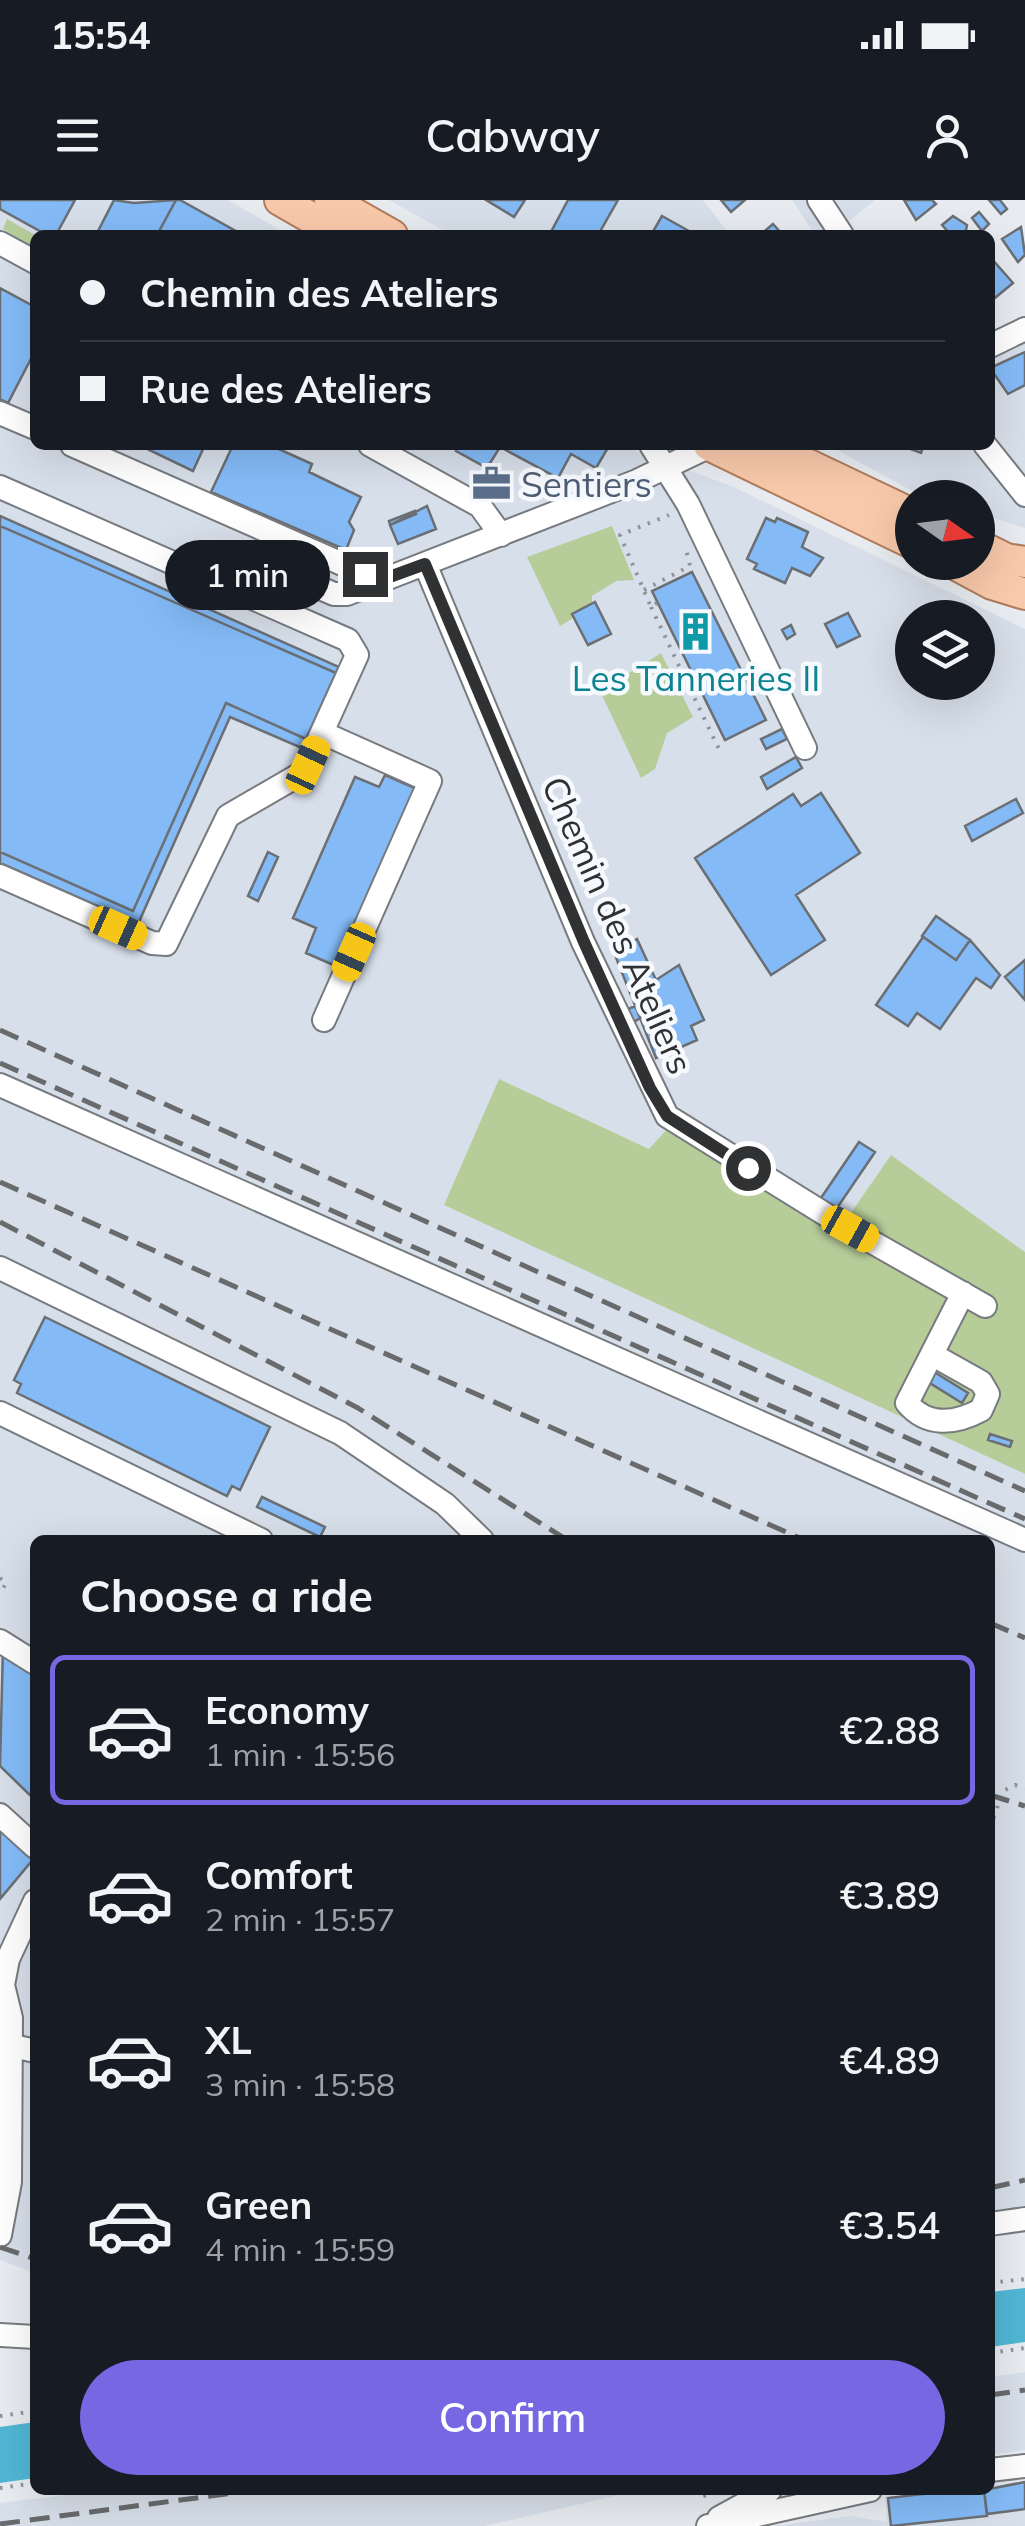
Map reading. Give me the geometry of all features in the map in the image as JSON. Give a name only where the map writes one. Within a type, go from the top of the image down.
[{"type":"main road","points":[[280,200],[331,230]]},
{"type":"main road","points":[[330,200],[383,230]]},
{"type":"main road","points":[[745,450],[895,507]]},
{"type":"main road","points":[[745,450],[895,534]]},
{"type":"main road","points":[[995,554],[1025,562]]},
{"type":"main road","points":[[993,580],[1025,594]]},
{"type":"street","points":[[819,200],[839,230]]},
{"type":"street","points":[[0,243],[30,259]]},
{"type":"street","points":[[995,343],[1025,328]]},
{"type":"street","points":[[0,413],[30,426]]},
{"type":"street","points":[[83,450],[384,579]]},
{"type":"street","points":[[379,450],[480,506],[501,535]]},
{"type":"street","points":[[654,450],[696,520],[805,748]]},
{"type":"street","points":[[216,582],[280,571],[341,596],[664,469],[745,450]]},
{"type":"street","points":[[990,450],[1025,495]]},
{"type":"street","points":[[0,486],[354,646],[356,659],[304,772],[228,816],[166,944],[152,944],[0,876]]},
{"type":"street","name":"Chemin des Ateliers","points":[[425,564],[584,942],[667,1116],[850,1229],[985,1306]]},
{"type":"street","points":[[323,733],[430,782],[324,1020]]},
{"type":"street","points":[[0,1084],[1025,1540]]},
{"type":"street","points":[[0,1268],[340,1433],[445,1504],[477,1535]]},
{"type":"street","points":[[933,1355],[963,1293]]},
{"type":"street","points":[[0,1412],[251,1535]]},
{"type":"street","points":[[0,1641],[30,1660]]},
{"type":"street","points":[[0,1815],[30,1842]]},
{"type":"street","points":[[0,2235],[10,2182],[3,2046],[11,2018],[3,1984],[6,1944],[30,1908]]},
{"type":"street","points":[[3,2046],[30,2051]]},
{"type":"street","points":[[995,2223],[1025,2219]]},
{"type":"street","points":[[0,2336],[30,2337]]},
{"type":"street","points":[[995,2469],[1025,2466]]},
{"type":"street","points":[[724,2505],[755,2495]]},
{"type":"street","points":[[724,2505],[821,2495]]},
{"type":"path","points":[[676,511],[620,534],[719,749]]},
{"type":"path","points":[[644,590],[690,566],[682,547],[691,542]]},
{"type":"path","points":[[651,607],[658,603]]},
{"type":"path","points":[[690,689],[698,685]]},
{"type":"path","points":[[0,1578],[6,1583],[0,1594]]},
{"type":"path","points":[[995,1813],[1003,1790],[1014,1785],[1025,1788]]},
{"type":"path","points":[[995,2283],[1025,2279]]},
{"type":"path","points":[[995,2352],[1025,2348]]},
{"type":"path","points":[[0,2416],[30,2412]]},
{"type":"path","points":[[0,2488],[30,2484]]},
{"type":"shaded area","points":[[0,200],[228,200],[280,230],[30,230],[30,450],[634,450],[734,487],[895,566],[895,580],[925,580],[966,600],[895,600],[895,700],[995,700],[995,614],[1025,629],[1025,1252],[891,1155],[839,1231],[669,1128],[649,1150],[500,1080],[968,1446],[1025,1474],[1025,2210],[995,2214],[995,1535],[30,1535],[30,2271],[0,2260]]},
{"type":"shaded area","points":[[389,200],[703,200],[726,230],[443,230]]},
{"type":"shaded area","points":[[792,200],[875,200],[838,230],[812,230]]},
{"type":"shaded area","points":[[1025,340],[1025,528],[995,518],[995,480],[895,482],[837,450],[995,450],[995,354]]},
{"type":"shaded area","points":[[1025,2372],[1025,2450],[995,2454],[995,2376]]},
{"type":"shaded area","points":[[1025,2481],[1025,2526],[775,2526],[851,2516],[887,2522],[885,2497],[995,2495],[995,2484]]},
{"type":"shaded area","points":[[65,2495],[618,2495],[485,2526],[0,2526],[0,2503]]},
{"type":"green space","points":[[7,219],[30,232],[30,245],[3,229]]},
{"type":"green space","points":[[612,526],[634,580],[616,581],[592,596],[592,606],[560,626],[527,557]]},
{"type":"green space","points":[[661,653],[693,717],[667,733],[655,769],[641,778],[600,691]]},
{"type":"green space","points":[[499,1079],[649,1149],[669,1127],[839,1230],[891,1155],[1025,1252],[1025,1474],[444,1205]]},
{"type":"water","points":[[1025,2288],[1025,2342],[995,2346],[995,2291]]},
{"type":"water","points":[[30,2423],[30,2479],[0,2483],[0,2427]]},
{"type":"building","points":[[0,200],[75,200],[59,230],[38,230],[0,209]]},
{"type":"building","points":[[114,200],[176,200],[160,230],[99,230]]},
{"type":"building","points":[[176,200],[180,200],[234,230],[160,230]]},
{"type":"building","points":[[486,200],[525,200],[514,217]]},
{"type":"building","points":[[568,200],[618,200],[601,230],[552,230]]},
{"type":"building","points":[[721,200],[745,200],[731,212]]},
{"type":"building","points":[[904,200],[932,200],[936,204],[916,220]]},
{"type":"building","points":[[989,200],[1000,200],[1007,209],[1001,214]]},
{"type":"building","points":[[979,212],[989,224],[981,230],[972,218]]},
{"type":"building","points":[[662,216],[687,230],[654,230]]},
{"type":"building","points":[[953,216],[967,225],[966,230],[946,230],[942,225]]},
{"type":"building","points":[[1021,227],[1025,255],[1018,262],[1002,239]]},
{"type":"building","points":[[995,262],[1013,283],[995,298]]},
{"type":"building","points":[[0,288],[30,304],[30,361],[8,403],[0,399]]},
{"type":"building","points":[[1025,352],[1025,385],[1008,394],[995,375],[995,366]]},
{"type":"building","points":[[149,450],[203,450],[193,471]]},
{"type":"building","points":[[231,450],[281,450],[312,464],[309,472],[361,497],[349,522],[354,530],[346,550],[211,492]]},
{"type":"building","points":[[456,450],[498,450],[487,468]]},
{"type":"building","points":[[506,450],[607,450],[596,468],[571,454],[558,478]]},
{"type":"building","points":[[427,506],[436,529],[398,544],[390,525]]},
{"type":"building","points":[[415,511],[416,514],[390,525],[389,521]]},
{"type":"building","points":[[0,516],[339,667],[336,673],[0,526]]},
{"type":"building","points":[[766,518],[775,522],[777,518],[808,532],[802,547],[823,558],[810,576],[792,568],[785,583],[754,569],[757,564],[747,559]]},
{"type":"building","points":[[0,526],[336,673],[306,739],[226,703],[133,911],[0,852]]},
{"type":"building","name":"Les Tanneries II","points":[[692,572],[766,720],[725,740],[652,591]]},
{"type":"building","points":[[595,602],[611,634],[588,645],[572,614]]},
{"type":"building","points":[[848,613],[860,636],[837,647],[825,624]]},
{"type":"building","points":[[791,625],[795,634],[787,639],[782,630]]},
{"type":"building","points":[[226,703],[306,739],[302,748],[230,717],[138,924],[0,863],[0,852],[133,911]]},
{"type":"building","points":[[782,729],[787,739],[766,749],[761,739]]},
{"type":"building","points":[[796,757],[802,768],[767,789],[761,777]]},
{"type":"building","points":[[385,775],[417,789],[338,967],[306,953],[316,928],[293,918],[355,777],[379,787]]},
{"type":"building","points":[[821,793],[860,853],[796,895],[825,940],[771,975],[695,858],[793,794],[801,806]]},
{"type":"building","points":[[1016,799],[1023,813],[972,841],[965,826]]},
{"type":"building","points":[[268,852],[278,857],[258,901],[248,896]]},
{"type":"building","points":[[936,916],[970,940],[956,960],[922,936]]},
{"type":"building","points":[[923,937],[956,960],[970,940],[1000,975],[991,988],[976,978],[940,1029],[917,1013],[908,1026],[876,1005]]},
{"type":"building","points":[[629,938],[631,942],[637,939],[656,980],[679,965],[704,1020],[691,1026],[697,1040],[656,1058],[613,950]]},
{"type":"building","points":[[1025,960],[1025,1000],[1005,977]]},
{"type":"building","points":[[634,1007],[641,1014],[634,1021],[627,1014]]},
{"type":"building","points":[[859,1142],[875,1152],[837,1208],[821,1198]]},
{"type":"building","points":[[45,1317],[270,1427],[240,1490],[232,1486],[227,1496],[17,1393],[21,1384],[14,1380]]},
{"type":"building","points":[[931,1370],[968,1393],[962,1403],[925,1380]]},
{"type":"building","points":[[990,1434],[1012,1441],[1010,1447],[988,1440]]},
{"type":"building","points":[[262,1497],[325,1527],[321,1535],[316,1535],[257,1507]]},
{"type":"building","points":[[3,1647],[30,1672],[30,1795],[0,1766]]},
{"type":"building","points":[[0,1825],[30,1852],[30,1863],[0,1899]]},
{"type":"building","points":[[1025,2482],[1025,2509],[987,2514],[985,2495],[995,2495],[995,2488]]},
{"type":"building","points":[[985,2495],[987,2516],[891,2526],[888,2498]]},
{"type":"railway","points":[[0,1030],[1025,1491]]},
{"type":"railway","points":[[0,1063],[1025,1519]]},
{"type":"railway","points":[[0,1182],[793,1535]]},
{"type":"railway","points":[[0,1222],[358,1408],[559,1535]]},
{"type":"railway","points":[[995,1625],[1025,1638]]},
{"type":"railway","points":[[995,1797],[1025,1806]]},
{"type":"railway","points":[[995,2187],[1025,2180]]},
{"type":"railway","points":[[0,2247],[30,2257]]},
{"type":"railway","points":[[995,2394],[1025,2390]]},
{"type":"railway","points":[[0,2524],[218,2495]]},
{"type":"place","name":"Sentiers","points":[[491,484]]},
{"type":"place","name":"Les Tanneries II","points":[[696,631]]},
{"type":"route","points":[[365,574],[384,579],[425,564],[584,942],[650,1088],[667,1116],[748,1168]]}]
